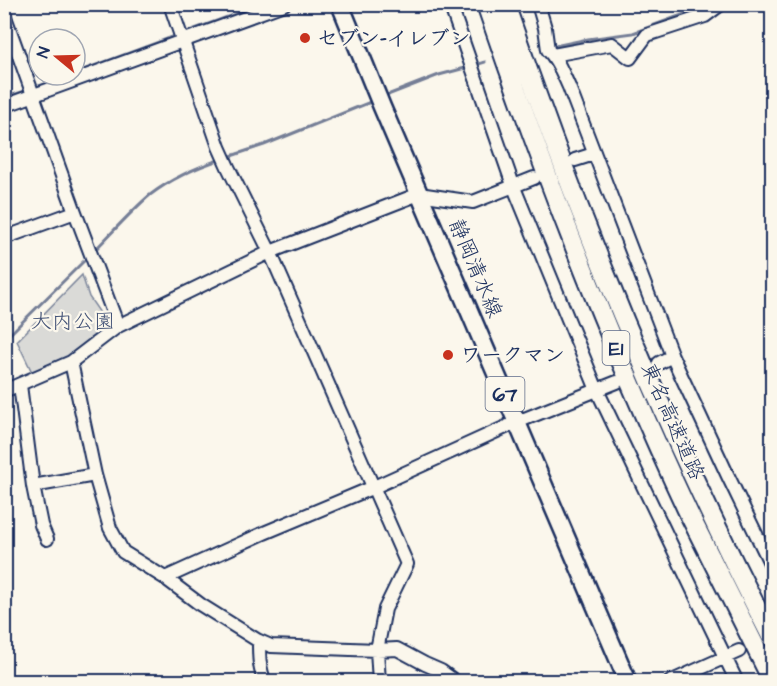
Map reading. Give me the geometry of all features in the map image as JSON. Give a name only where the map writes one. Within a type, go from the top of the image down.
[{"type":"highway","name":"東名高速道路","points":[[486,4],[540,161],[592,292],[689,514],[772,680]]},
{"type":"highway","name":"東名高速道路","points":[[505,4],[558,154],[610,285],[702,495],[772,638]]},
{"type":"main road","name":"静岡清水線","points":[[340,4],[628,681]]},
{"type":"street","points":[[170,4],[219,147],[270,252],[407,564],[385,609],[377,650],[379,681]]},
{"type":"street","points":[[4,106],[284,4]]},
{"type":"street","points":[[450,4],[513,185],[597,390],[737,681]]},
{"type":"street","points":[[538,4],[549,48],[569,87],[672,356],[772,567]]},
{"type":"street","points":[[549,48],[612,44],[630,58],[647,35],[705,16],[721,4]]},
{"type":"street","points":[[4,14],[118,326]]},
{"type":"street","points":[[574,160],[594,154]]},
{"type":"street","points":[[4,391],[71,362],[118,326],[270,252],[419,194],[473,202],[534,178]]},
{"type":"street","points":[[4,238],[75,212]]},
{"type":"street","points":[[659,363],[672,356]]},
{"type":"street","points":[[71,362],[95,475],[110,528],[123,552],[165,578],[201,605],[271,646],[397,649],[456,681]]},
{"type":"street","points":[[165,578],[517,422],[617,382]]},
{"type":"street","points":[[20,385],[33,486],[40,525],[47,538]]},
{"type":"street","points":[[33,486],[95,475]]},
{"type":"street","points":[[259,641],[259,658],[266,681]]},
{"type":"street","points":[[670,681],[739,651]]},
{"type":"green space","name":"大内公園","points":[[82,275],[89,297],[109,326],[69,358],[32,372],[17,341]]},
{"type":"waterway","points":[[184,33],[263,4]]},
{"type":"waterway","points":[[550,47],[633,33],[682,15],[703,4]]},
{"type":"waterway","points":[[87,69],[178,35]]},
{"type":"waterway","points":[[475,65],[485,62]]},
{"type":"waterway","points":[[385,96],[439,75],[469,67]]},
{"type":"waterway","points":[[4,98],[28,90]]},
{"type":"waterway","points":[[228,157],[373,101]]},
{"type":"waterway","points":[[93,252],[150,195],[184,174],[222,159]]},
{"type":"waterway","points":[[4,340],[88,257]]},
{"type":"place","name":"セブン-イレブン","points":[[305,38]]},
{"type":"place","name":"ワークマン","points":[[448,355]]}]
